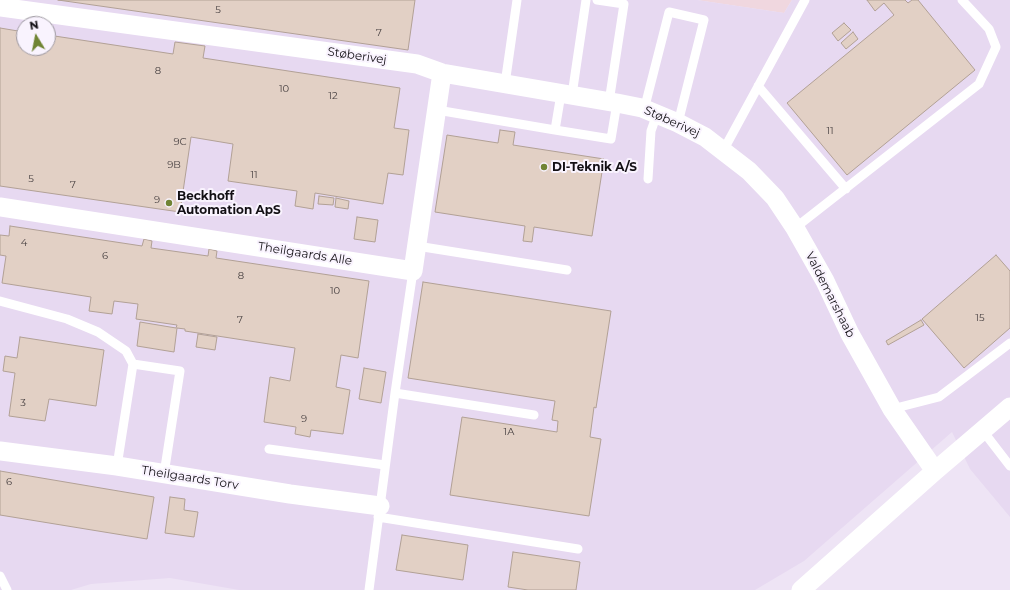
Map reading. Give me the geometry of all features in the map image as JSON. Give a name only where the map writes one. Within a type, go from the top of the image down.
[{"type":"street","name":"Støberivej","points":[[0,7],[417,64],[442,73],[566,94],[651,112],[678,123],[705,137]]},
{"type":"street","points":[[413,271],[442,73]]},
{"type":"street","name":"Valdemarshaab","points":[[705,137],[749,171],[775,198],[795,228],[825,281],[850,334],[892,409],[935,471]]},
{"type":"street","name":"Theilgaards Alle","points":[[0,206],[413,271]]},
{"type":"street","points":[[801,590],[935,471],[1010,407]]},
{"type":"street","name":"Theilgaards Torv","points":[[0,451],[117,466],[290,494],[379,511]]},
{"type":"lane","points":[[505,84],[517,0]]},
{"type":"lane","points":[[555,130],[566,94],[586,0]]},
{"type":"lane","points":[[437,110],[611,139],[613,103],[624,4],[597,0]]},
{"type":"lane","points":[[723,151],[805,0]]},
{"type":"lane","points":[[795,228],[979,84],[996,47],[989,29],[962,0]]},
{"type":"lane","points":[[648,179],[651,112],[669,12],[704,20],[678,123]]},
{"type":"lane","points":[[758,86],[846,188]]},
{"type":"lane","points":[[417,246],[567,270]]},
{"type":"lane","points":[[369,590],[413,271]]},
{"type":"lane","points":[[0,301],[67,319],[98,332],[126,351],[133,364],[117,466]]},
{"type":"lane","points":[[892,409],[939,397],[1010,343]]},
{"type":"lane","points":[[133,364],[180,372],[164,474]]},
{"type":"lane","points":[[395,393],[534,415]]},
{"type":"lane","points":[[983,431],[1010,466]]},
{"type":"lane","points":[[269,449],[386,465]]},
{"type":"lane","points":[[379,511],[578,549]]},
{"type":"lane","points":[[0,576],[7,590]]},
{"type":"shaded area","points":[[0,0],[697,0],[784,13],[792,0],[1010,0],[1010,517],[970,469],[952,432],[804,561],[755,590],[239,590],[170,578],[91,584],[71,590],[0,590]]},
{"type":"shaded area","points":[[697,0],[792,0],[784,13]]},
{"type":"building","points":[[58,0],[415,0],[408,50]]},
{"type":"building","points":[[867,0],[905,0],[908,3],[912,0],[918,0],[975,70],[847,175],[787,103],[894,15],[884,3],[875,11]]},
{"type":"building","points":[[844,23],[851,30],[838,41],[832,33]]},
{"type":"building","points":[[0,28],[16,31],[16,56],[56,56],[56,36],[173,54],[175,42],[205,46],[203,58],[400,88],[394,128],[409,130],[403,175],[388,173],[383,204],[315,193],[313,209],[295,206],[297,191],[228,181],[233,144],[191,137],[180,212],[0,186]]},
{"type":"building","points":[[853,32],[858,39],[846,49],[841,43]]},
{"type":"building","points":[[500,130],[515,132],[513,145],[604,159],[592,236],[534,227],[532,242],[523,241],[525,226],[435,212],[447,135],[498,143]]},
{"type":"building","points":[[319,196],[334,198],[333,205],[318,204]]},
{"type":"building","points":[[336,198],[349,201],[348,209],[335,207]]},
{"type":"building","points":[[357,217],[378,220],[375,242],[354,239]]},
{"type":"building","points":[[10,226],[142,246],[144,239],[152,241],[151,248],[208,256],[209,249],[217,251],[216,258],[369,281],[358,358],[341,355],[336,387],[350,390],[343,434],[311,430],[310,437],[295,434],[296,427],[264,422],[270,377],[290,381],[295,348],[185,331],[185,329],[177,328],[174,352],[137,346],[140,322],[176,328],[177,325],[136,319],[138,304],[114,301],[112,314],[89,311],[91,297],[2,283],[6,256],[0,255],[0,235],[9,236]]},
{"type":"building","points":[[996,255],[1010,271],[1010,328],[964,368],[922,319]]},
{"type":"building","points":[[423,282],[611,311],[590,437],[601,439],[589,516],[450,495],[462,417],[557,432],[558,421],[552,420],[555,401],[408,378]]},
{"type":"building","points":[[921,320],[924,325],[888,345],[886,341]]},
{"type":"building","points":[[198,334],[217,337],[215,350],[196,347]]},
{"type":"building","points":[[20,337],[104,350],[96,406],[49,399],[45,421],[9,416],[15,373],[3,371],[5,356],[17,358]]},
{"type":"building","points":[[364,368],[386,372],[381,403],[359,399]]},
{"type":"building","points":[[0,471],[154,497],[147,539],[0,515]]},
{"type":"building","points":[[170,497],[185,499],[184,510],[198,512],[194,537],[165,533]]},
{"type":"building","points":[[402,535],[468,545],[463,580],[396,570]]},
{"type":"building","points":[[513,552],[580,562],[576,590],[528,590],[508,587]]},
{"type":"place","name":"DI-Teknik A/S","points":[[544,167]]},
{"type":"place","name":"Beckhoff Automation ApS","points":[[169,203]]}]
